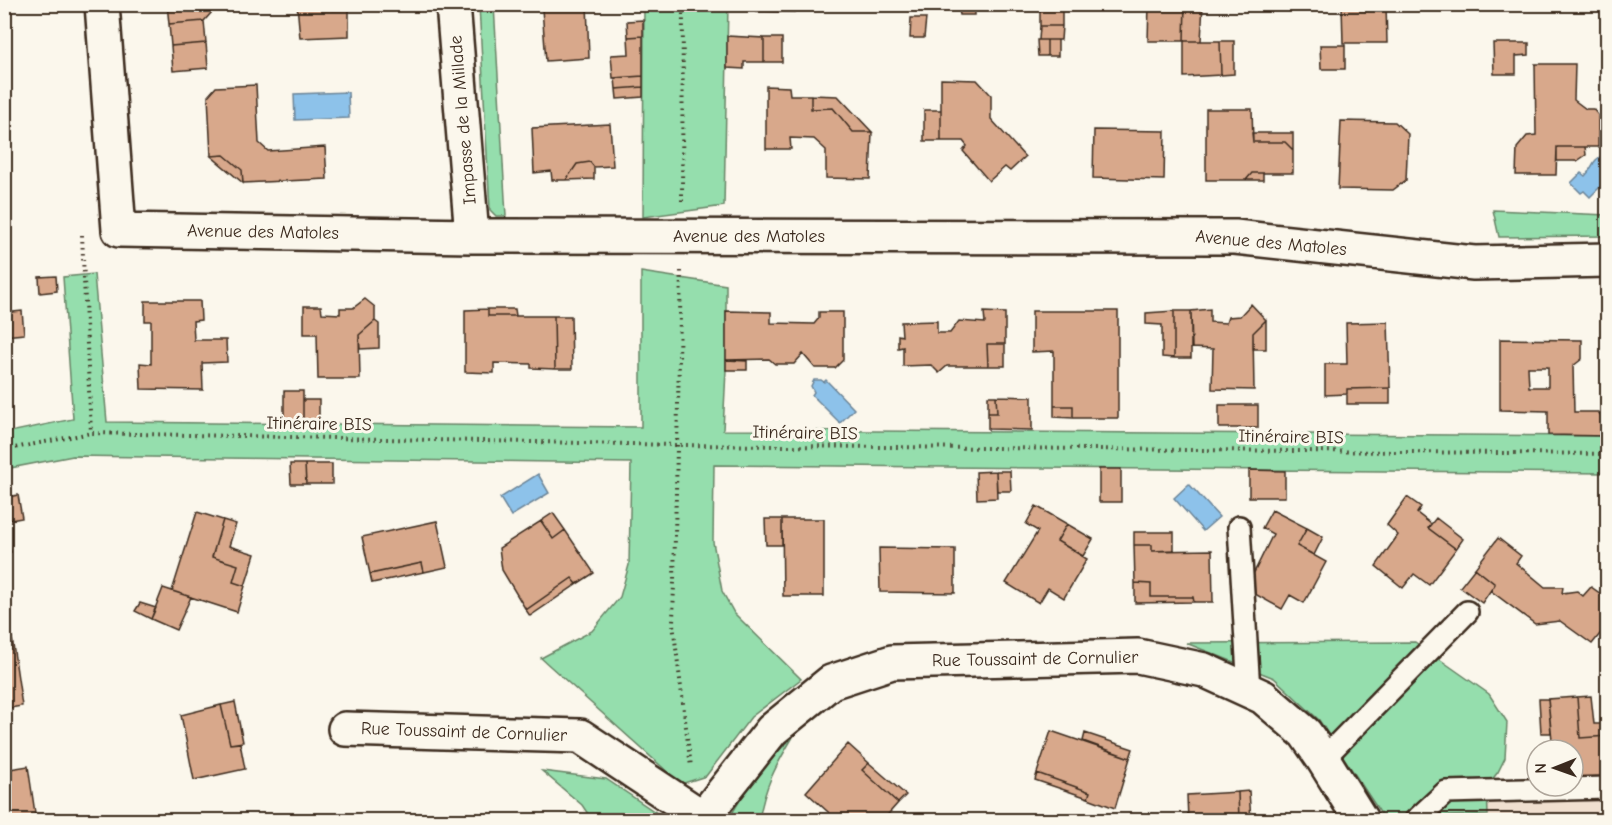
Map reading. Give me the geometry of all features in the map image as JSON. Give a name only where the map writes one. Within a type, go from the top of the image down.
[{"type":"street","points":[[102,4],[119,230]]},
{"type":"street","name":"Impasse de la Millade","points":[[453,4],[472,236]]},
{"type":"street","name":"Avenue des Matoles","points":[[119,230],[472,236],[1235,237],[1474,263],[1606,260]]},
{"type":"street","name":"Rue Toussaint de Cornulier","points":[[345,729],[580,736],[695,814],[772,730],[831,682],[892,662],[1138,656],[1204,670],[1263,697],[1305,733],[1361,820]]},
{"type":"lane","points":[[1239,527],[1249,691]]},
{"type":"lane","points":[[1323,759],[1467,612]]},
{"type":"lane","points":[[1416,820],[1446,792],[1608,788]]},
{"type":"path","points":[[683,4],[679,445],[673,624],[695,814]]},
{"type":"path","points":[[91,432],[81,232],[119,230]]},
{"type":"path","name":"Itinéraire BIS","points":[[4,450],[91,432],[679,445],[1608,454]]},
{"type":"shaded area","points":[[1607,790],[1607,820],[1387,820],[1381,811],[1525,798],[1585,798],[1585,792]]},
{"type":"green space","points":[[479,5],[494,5],[506,216],[496,216],[490,210]]},
{"type":"green space","points":[[644,5],[728,5],[724,206],[643,217]]},
{"type":"green space","points":[[1493,210],[1607,215],[1607,236],[1499,237]]},
{"type":"green space","points":[[641,272],[726,285],[723,430],[1608,436],[1607,473],[714,465],[713,542],[722,591],[734,613],[801,679],[751,717],[706,776],[681,784],[541,658],[592,631],[620,597],[629,565],[631,463],[73,456],[5,469],[5,433],[73,419],[63,277],[94,274],[107,422],[641,427]]},
{"type":"green space","points":[[1415,642],[1489,694],[1507,722],[1505,758],[1487,786],[1488,815],[1446,816],[1441,820],[1385,820],[1319,720],[1274,678],[1186,643]]},
{"type":"green space","points":[[793,737],[771,777],[759,820],[728,820],[757,772]]},
{"type":"green space","points":[[542,771],[606,779],[661,816],[661,820],[592,820],[582,805]]},
{"type":"water","points":[[348,92],[349,118],[295,120],[294,94]]},
{"type":"water","points":[[1604,155],[1607,156],[1607,180],[1590,197],[1584,191],[1581,193],[1571,183],[1581,173],[1585,176],[1595,161]]},
{"type":"water","points":[[814,380],[824,382],[826,380],[854,409],[840,423],[812,395],[814,392],[811,386]]},
{"type":"water","points":[[538,474],[549,493],[511,516],[500,498]]},
{"type":"water","points":[[1189,484],[1219,517],[1203,531],[1174,498]]},
{"type":"building","points":[[167,4],[219,4],[204,21],[169,24]]},
{"type":"building","points":[[297,4],[331,4],[332,10],[349,9],[349,36],[300,38]]},
{"type":"building","points":[[522,4],[587,4],[589,58],[546,61],[542,9],[522,9]]},
{"type":"building","points":[[756,4],[795,4],[795,12],[756,11]]},
{"type":"building","points":[[944,4],[990,4],[990,11],[974,11],[974,15],[960,15],[959,10],[944,10]]},
{"type":"building","points":[[1040,4],[1062,4],[1062,26],[1040,26]]},
{"type":"building","points":[[1149,4],[1185,4],[1184,41],[1148,41]]},
{"type":"building","points":[[1185,4],[1203,4],[1201,41],[1184,41]]},
{"type":"building","points":[[1342,5],[1386,5],[1387,43],[1343,43]]},
{"type":"building","points":[[911,18],[926,18],[924,38],[910,38]]},
{"type":"building","points":[[643,20],[643,36],[628,37],[627,21]]},
{"type":"building","points":[[204,21],[206,43],[171,46],[169,24]]},
{"type":"building","points":[[1040,26],[1062,26],[1061,40],[1039,40]]},
{"type":"building","points":[[643,36],[643,76],[613,78],[611,55],[629,54],[628,37]]},
{"type":"building","points":[[727,36],[764,38],[764,62],[744,62],[744,69],[727,68]]},
{"type":"building","points":[[764,38],[782,38],[782,62],[764,62]]},
{"type":"building","points":[[1037,40],[1047,40],[1047,56],[1038,56]]},
{"type":"building","points":[[1047,40],[1058,40],[1058,56],[1047,56]]},
{"type":"building","points":[[1184,41],[1220,41],[1221,75],[1184,77]]},
{"type":"building","points":[[1220,41],[1234,41],[1234,74],[1221,75]]},
{"type":"building","points":[[206,43],[208,68],[173,71],[171,46]]},
{"type":"building","points":[[1493,43],[1529,43],[1529,55],[1516,56],[1516,74],[1494,74]]},
{"type":"building","points":[[1320,45],[1345,45],[1345,69],[1321,69]]},
{"type":"building","points":[[1535,64],[1575,64],[1574,100],[1586,109],[1593,109],[1598,115],[1598,147],[1557,147],[1556,175],[1516,175],[1517,148],[1527,136],[1536,135]]},
{"type":"building","points":[[643,76],[643,87],[616,89],[615,78]]},
{"type":"building","points":[[941,79],[977,80],[991,95],[991,119],[1025,157],[1010,171],[1005,167],[989,181],[963,151],[967,146],[963,141],[941,141]]},
{"type":"building","points":[[256,85],[259,143],[268,151],[325,147],[327,179],[243,183],[242,170],[224,155],[211,156],[208,96],[216,87]]},
{"type":"building","points":[[766,86],[789,87],[790,95],[811,95],[811,109],[833,108],[853,132],[872,132],[870,179],[826,178],[826,150],[814,139],[790,138],[791,149],[766,149]]},
{"type":"building","points":[[643,87],[643,97],[617,99],[616,89]]},
{"type":"building","points":[[811,95],[838,96],[872,132],[853,132],[833,108],[811,109]]},
{"type":"building","points":[[1206,109],[1252,109],[1253,142],[1285,142],[1293,150],[1293,173],[1252,173],[1246,180],[1206,180]]},
{"type":"building","points":[[924,110],[941,110],[941,141],[924,141]]},
{"type":"building","points":[[1341,121],[1395,122],[1408,134],[1406,180],[1393,190],[1338,189]]},
{"type":"building","points":[[610,124],[613,166],[594,167],[590,162],[577,164],[566,180],[552,180],[551,171],[534,173],[532,128]]},
{"type":"building","points":[[1094,130],[1165,131],[1164,180],[1093,178]]},
{"type":"building","points":[[1252,133],[1293,133],[1293,150],[1285,142],[1253,142]]},
{"type":"building","points":[[1557,147],[1585,147],[1586,155],[1577,161],[1557,161]]},
{"type":"building","points":[[224,155],[242,170],[243,183],[211,156]]},
{"type":"building","points":[[590,162],[594,167],[594,179],[566,180],[577,164]]},
{"type":"building","points":[[1252,173],[1263,173],[1263,180],[1246,180]]},
{"type":"building","points":[[56,276],[57,291],[40,293],[39,277]]},
{"type":"building","points":[[365,299],[375,307],[375,321],[359,335],[360,379],[318,379],[317,334],[304,334],[304,306],[321,306],[322,313],[340,314],[340,308],[353,308]]},
{"type":"building","points":[[145,301],[200,301],[201,320],[193,321],[194,340],[226,340],[227,362],[202,363],[203,390],[141,389],[140,363],[151,364],[151,321],[145,321]]},
{"type":"building","points":[[1251,304],[1266,320],[1253,333],[1254,390],[1212,389],[1213,349],[1192,348],[1191,311],[1210,309],[1210,322],[1226,323],[1228,317],[1240,316]]},
{"type":"building","points":[[488,309],[488,316],[554,316],[555,369],[531,368],[531,364],[494,363],[494,373],[465,372],[465,310]]},
{"type":"building","points":[[488,309],[515,309],[516,316],[488,316]]},
{"type":"building","points":[[22,311],[24,334],[4,336],[4,313]]},
{"type":"building","points":[[726,311],[771,312],[771,323],[814,324],[819,318],[819,312],[843,312],[843,360],[835,368],[815,368],[803,354],[794,364],[775,364],[769,359],[726,360]]},
{"type":"building","points":[[1032,311],[1118,311],[1118,418],[1073,418],[1073,406],[1054,406],[1054,351],[1032,352]]},
{"type":"building","points":[[1174,311],[1174,358],[1162,357],[1162,325],[1146,324],[1146,313]]},
{"type":"building","points":[[1174,311],[1191,311],[1191,358],[1174,358]]},
{"type":"building","points":[[984,312],[1005,313],[1005,344],[987,344],[988,366],[947,366],[939,373],[931,365],[903,366],[903,347],[898,348],[898,335],[902,336],[901,322],[937,321],[937,333],[950,333],[959,321],[985,323]]},
{"type":"building","points":[[554,316],[571,316],[572,369],[555,369]]},
{"type":"building","points":[[1266,320],[1266,349],[1253,349],[1253,333]]},
{"type":"building","points":[[375,321],[379,324],[379,348],[360,349],[359,335]]},
{"type":"building","points":[[1388,322],[1390,388],[1347,389],[1347,394],[1325,395],[1325,364],[1347,364],[1346,323]]},
{"type":"building","points":[[1500,339],[1582,340],[1582,359],[1573,366],[1574,412],[1598,412],[1608,423],[1608,436],[1548,435],[1548,411],[1500,410]],"holes":[[[1528,367],[1548,367],[1548,387],[1529,387]]]},
{"type":"building","points":[[987,344],[1005,344],[1005,366],[988,366]]},
{"type":"building","points":[[726,360],[747,361],[747,370],[726,370]]},
{"type":"building","points":[[1390,388],[1390,404],[1347,404],[1347,389]]},
{"type":"building","points":[[284,391],[303,391],[303,424],[284,424]]},
{"type":"building","points":[[988,396],[996,396],[997,413],[988,413]]},
{"type":"building","points":[[996,396],[1032,397],[1032,430],[988,429],[988,413],[997,413]]},
{"type":"building","points":[[303,400],[319,400],[319,424],[303,424]]},
{"type":"building","points":[[1219,405],[1258,405],[1258,428],[1219,428]]},
{"type":"building","points":[[1054,406],[1073,406],[1073,418],[1054,417]]},
{"type":"building","points":[[290,464],[305,464],[306,484],[291,484]]},
{"type":"building","points":[[305,464],[332,464],[332,484],[306,484]]},
{"type":"building","points":[[1099,469],[1121,469],[1121,502],[1099,502]]},
{"type":"building","points":[[1249,470],[1285,471],[1285,497],[1249,497]]},
{"type":"building","points":[[996,471],[1010,471],[1011,491],[997,491]]},
{"type":"building","points":[[996,471],[997,498],[977,499],[976,472]]},
{"type":"building","points":[[18,495],[22,518],[5,521],[4,498]]},
{"type":"building","points":[[1407,497],[1421,507],[1417,513],[1431,524],[1428,528],[1456,549],[1429,585],[1414,574],[1403,588],[1376,566],[1398,535],[1387,525]]},
{"type":"building","points":[[1036,506],[1067,524],[1057,541],[1087,559],[1064,598],[1048,588],[1039,603],[1006,583],[1038,531],[1026,524]]},
{"type":"building","points":[[1272,510],[1307,528],[1297,546],[1326,562],[1304,603],[1290,595],[1282,609],[1246,589],[1273,534],[1262,528]]},
{"type":"building","points":[[197,512],[223,520],[212,557],[238,565],[233,582],[245,586],[237,612],[172,591]]},
{"type":"building","points":[[553,513],[565,530],[553,539],[541,521]]},
{"type":"building","points":[[1436,518],[1463,539],[1456,549],[1428,528]]},
{"type":"building","points":[[4,519],[11,552],[4,553]]},
{"type":"building","points":[[765,519],[782,519],[782,545],[766,545]]},
{"type":"building","points":[[782,519],[824,519],[824,596],[783,596]]},
{"type":"building","points":[[223,520],[236,524],[229,546],[255,554],[245,586],[233,582],[238,565],[212,557]]},
{"type":"building","points":[[437,521],[447,567],[424,572],[422,563],[370,574],[362,537]]},
{"type":"building","points":[[541,521],[553,539],[565,530],[594,573],[577,584],[572,578],[526,610],[502,570],[499,548]]},
{"type":"building","points":[[1067,524],[1093,539],[1083,556],[1057,541]]},
{"type":"building","points":[[1307,528],[1323,537],[1314,555],[1297,546]]},
{"type":"building","points":[[1134,532],[1174,532],[1174,550],[1152,551],[1152,545],[1134,545]]},
{"type":"building","points":[[1498,538],[1521,556],[1516,563],[1545,587],[1563,587],[1562,593],[1577,591],[1583,596],[1591,587],[1608,599],[1608,624],[1592,644],[1560,621],[1535,624],[1491,591],[1495,584],[1475,568]]},
{"type":"building","points":[[1134,545],[1152,545],[1152,551],[1212,550],[1213,602],[1194,602],[1193,597],[1151,597],[1151,584],[1135,583]]},
{"type":"building","points":[[879,548],[955,549],[955,593],[880,592]]},
{"type":"building","points":[[422,563],[424,572],[372,583],[370,574]]},
{"type":"building","points":[[1475,568],[1495,584],[1482,603],[1460,587]]},
{"type":"building","points":[[572,578],[577,584],[530,616],[526,610]]},
{"type":"building","points":[[1135,583],[1151,584],[1151,597],[1193,597],[1194,602],[1135,603]]},
{"type":"building","points":[[163,588],[191,597],[176,630],[151,619]]},
{"type":"building","points":[[140,603],[156,608],[151,619],[135,611]]},
{"type":"building","points":[[11,631],[22,706],[4,709],[4,632]]},
{"type":"building","points":[[1591,696],[1594,724],[1608,724],[1608,736],[1580,738],[1577,697]]},
{"type":"building","points":[[1577,697],[1580,738],[1552,738],[1548,699]]},
{"type":"building","points":[[1539,699],[1548,699],[1551,733],[1541,733]]},
{"type":"building","points":[[235,702],[243,742],[230,744],[221,705]]},
{"type":"building","points":[[221,705],[230,744],[240,743],[245,769],[194,780],[181,715]]},
{"type":"building","points":[[1051,731],[1130,758],[1115,808],[1088,798],[1090,792],[1037,773]]},
{"type":"building","points":[[1085,733],[1133,749],[1130,758],[1083,741]]},
{"type":"building","points":[[1608,736],[1608,778],[1585,780],[1585,738],[1580,738]]},
{"type":"building","points":[[848,744],[869,763],[862,770],[898,803],[883,820],[837,820],[806,792]]},
{"type":"building","points":[[869,763],[906,795],[898,803],[862,770]]},
{"type":"building","points":[[28,766],[36,820],[4,820],[4,770]]},
{"type":"building","points":[[1037,773],[1090,792],[1088,798],[1035,780]]},
{"type":"building","points":[[1249,791],[1251,820],[1239,820],[1238,792]]},
{"type":"building","points":[[1238,792],[1239,820],[1188,820],[1187,795]]}]
